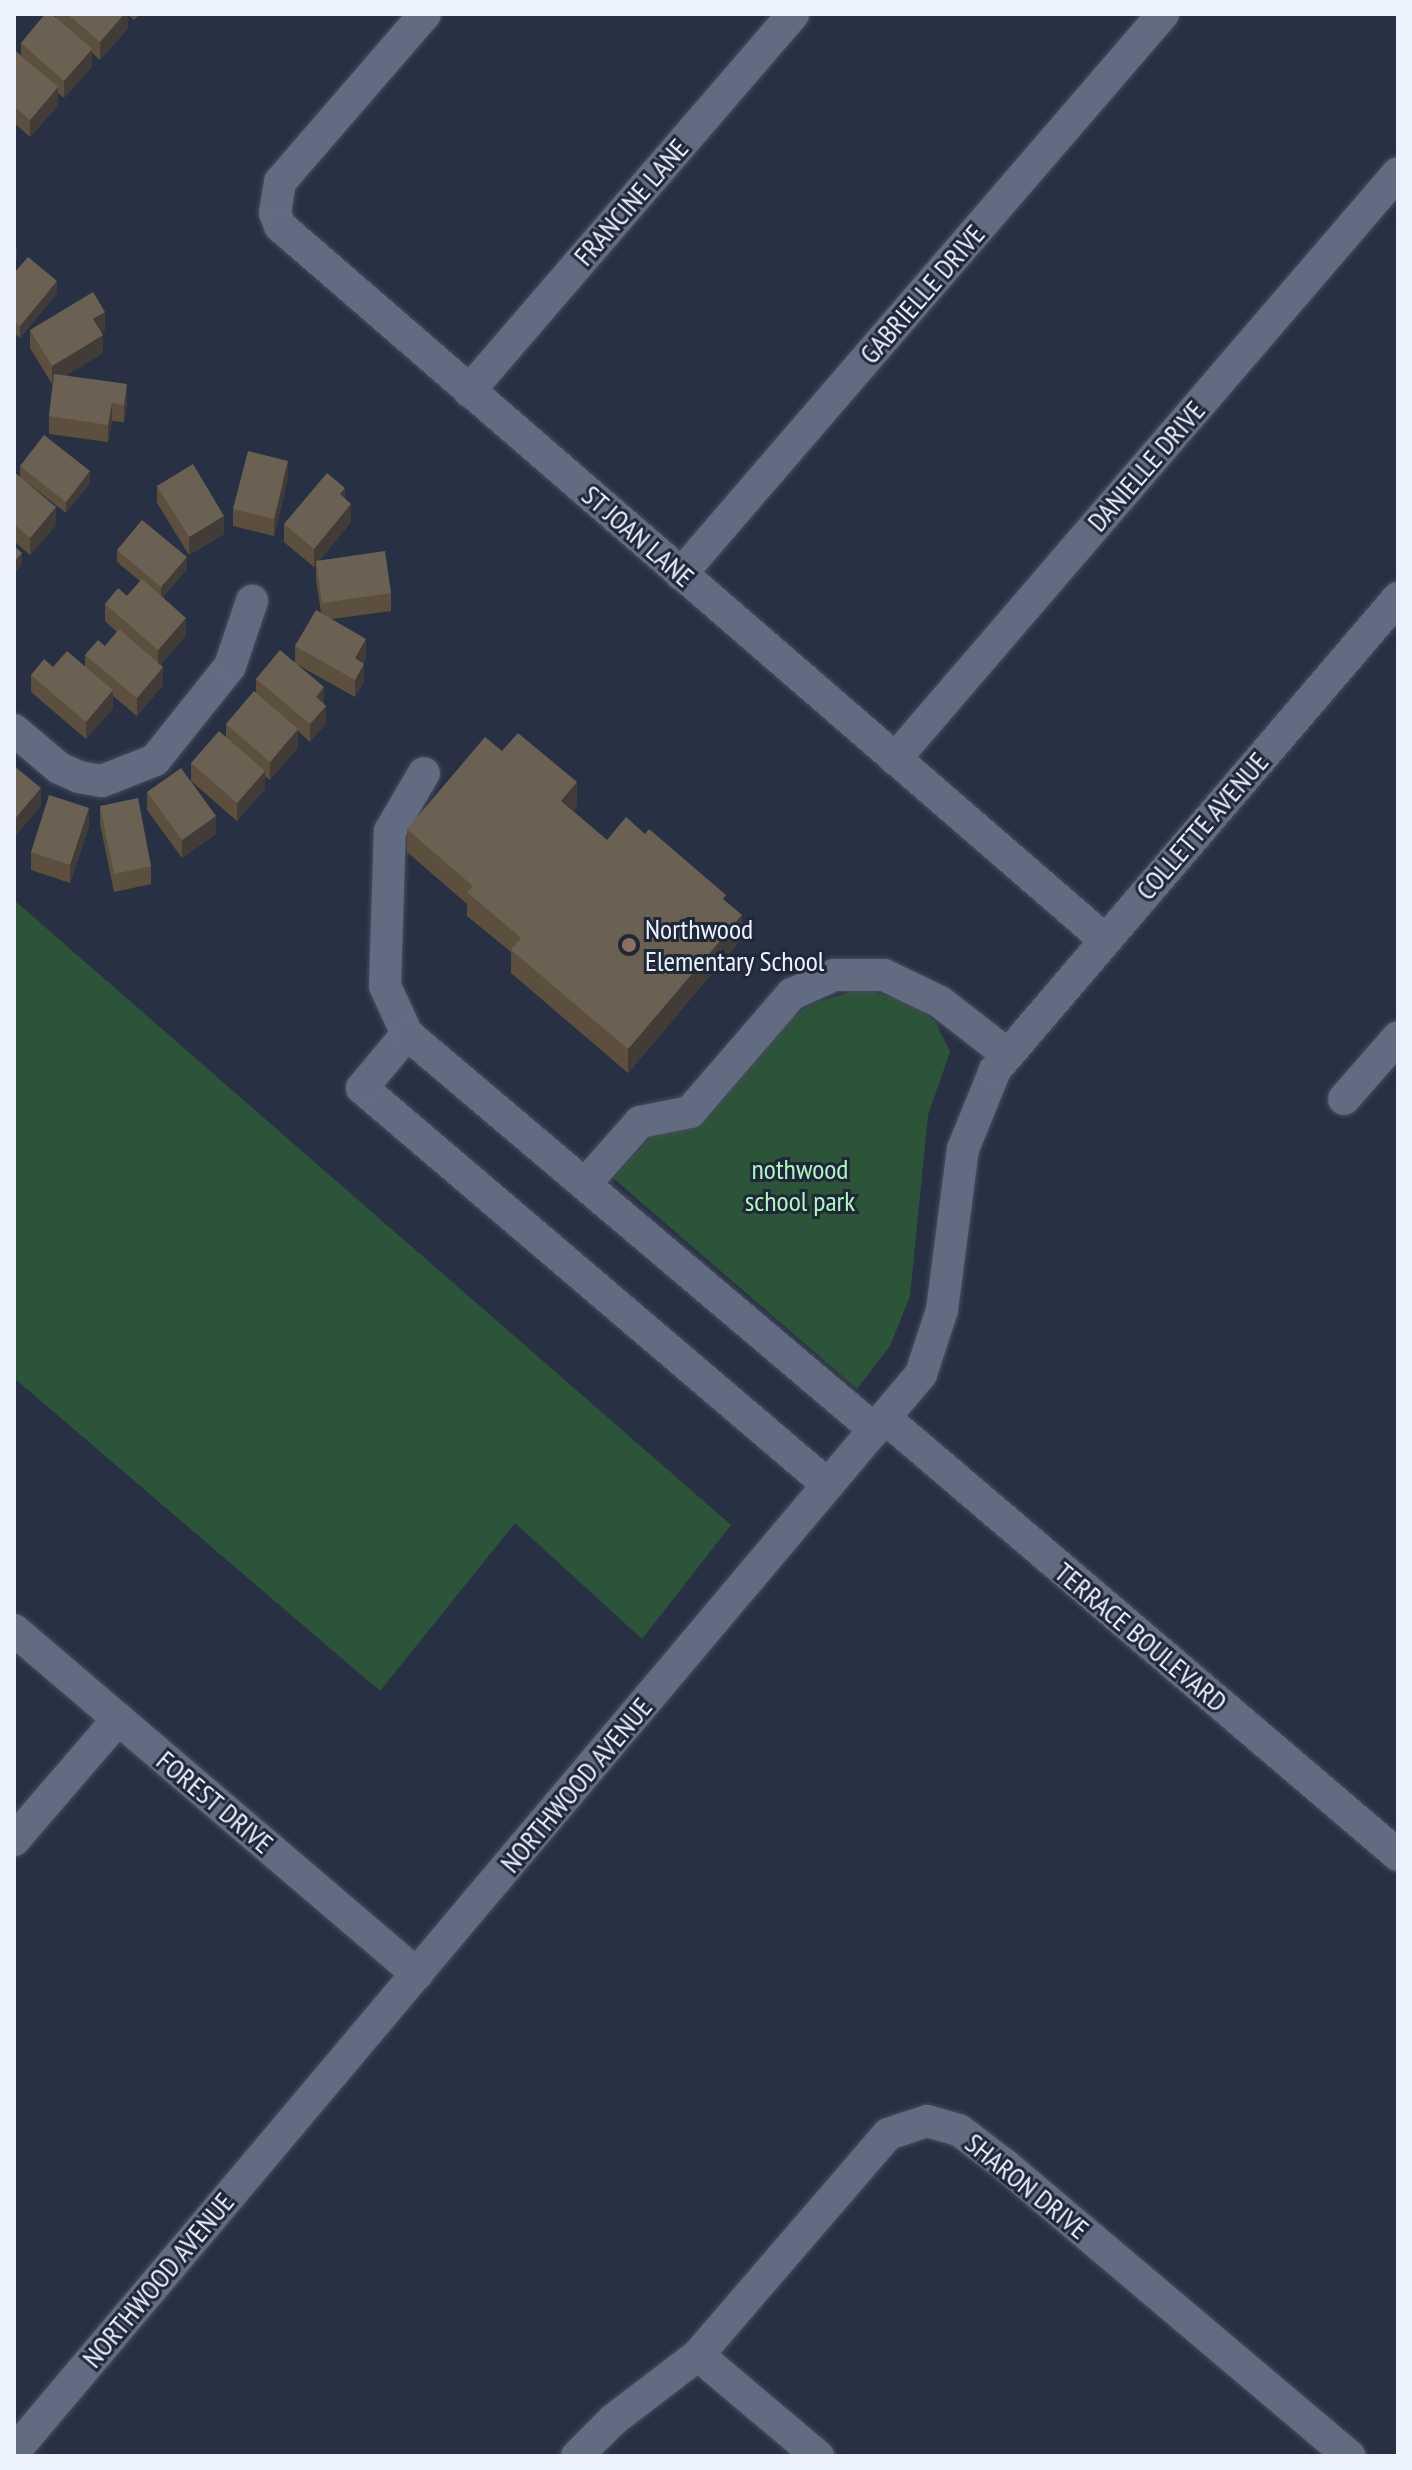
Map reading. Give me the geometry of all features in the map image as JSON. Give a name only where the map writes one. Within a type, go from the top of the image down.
[{"type":"street","name":"ST JOAN LANE","points":[[425,14],[280,182],[275,213],[280,226],[1104,939]]},
{"type":"street","name":"FRANCINE LANE","points":[[469,391],[793,14]]},
{"type":"street","name":"GABRIELLE DRIVE","points":[[681,574],[1163,14]]},
{"type":"street","name":"DANIELLE DRIVE","points":[[895,759],[1398,173]]},
{"type":"street","name":"COLLETTE AVENUE","points":[[1007,1054],[1398,598]]},
{"type":"street","points":[[14,730],[59,768],[79,777],[102,781],[155,760],[230,666],[252,601]]},
{"type":"street","points":[[424,773],[390,831],[385,986],[407,1034],[362,1088],[828,1485]]},
{"type":"street","points":[[585,1184],[640,1122],[690,1112],[792,994],[834,975],[884,975],[940,1002],[1007,1054]]},
{"type":"street","name":"TERRACE BOULEVARD","points":[[407,1034],[1398,1855]]},
{"type":"street","points":[[1344,1099],[1398,1037]]},
{"type":"street","name":"NORTHWOOD AVENUE","points":[[14,2452],[921,1374],[936,1338],[963,1149],[980,1098],[1007,1054]]},
{"type":"street","name":"FOREST DRIVE","points":[[14,1630],[417,1974]]},
{"type":"street","points":[[14,1840],[118,1719]]},
{"type":"street","name":"SHARON DRIVE","points":[[577,2456],[613,2420],[698,2355],[888,2134],[907,2124],[943,2123],[1005,2165],[1349,2456]]},
{"type":"street","points":[[698,2355],[818,2456]]},
{"type":"green space","points":[[14,900],[731,1525],[642,1639],[515,1523],[380,1691],[14,1378]]},
{"type":"green space","name":"nothwood school park","points":[[861,989],[904,1000],[935,1021],[950,1052],[928,1115],[910,1296],[890,1346],[857,1389],[613,1178],[650,1137],[693,1128],[776,1030],[811,1004]]},
{"type":"building","points":[[45,14],[52,14],[92,49],[64,81],[21,43]]},
{"type":"building","points":[[67,14],[124,14],[100,42]]},
{"type":"building","points":[[14,50],[58,87],[30,120],[14,106]]},
{"type":"building","points":[[28,257],[57,281],[20,326],[14,321],[14,273]]},
{"type":"building","points":[[93,292],[105,312],[93,319],[103,335],[52,366],[30,330]]},
{"type":"building","points":[[54,374],[127,384],[124,405],[112,403],[108,425],[49,416]]},
{"type":"building","points":[[44,435],[90,471],[66,502],[20,466]]},
{"type":"building","points":[[248,451],[288,461],[274,519],[233,509]]},
{"type":"building","points":[[193,464],[224,516],[189,537],[157,486]]},
{"type":"building","points":[[14,472],[56,507],[30,538],[14,524]]},
{"type":"building","points":[[327,473],[345,488],[340,494],[351,504],[314,549],[284,524]]},
{"type":"building","points":[[142,520],[187,557],[161,587],[117,550]]},
{"type":"building","points":[[14,546],[22,553],[14,562]]},
{"type":"building","points":[[385,551],[391,593],[322,603],[316,561]]},
{"type":"building","points":[[142,579],[186,618],[158,650],[105,604],[118,588],[127,596]]},
{"type":"building","points":[[316,610],[366,639],[355,658],[364,664],[355,680],[295,646]]},
{"type":"building","points":[[119,629],[163,667],[137,698],[85,655],[98,640],[105,646]]},
{"type":"building","points":[[280,650],[324,687],[316,697],[326,706],[310,724],[256,679]]},
{"type":"building","points":[[67,651],[113,690],[86,722],[31,675],[44,659],[53,667]]},
{"type":"building","points":[[254,691],[298,729],[270,762],[226,724]]},
{"type":"building","points":[[219,731],[265,771],[237,803],[191,763]]},
{"type":"building","points":[[518,733],[577,782],[561,801],[607,840],[626,817],[645,834],[649,829],[726,895],[723,899],[742,915],[628,1049],[511,950],[521,938],[467,892],[473,886],[407,829],[485,737],[502,751]]},
{"type":"building","points":[[14,766],[41,788],[14,820]]},
{"type":"building","points":[[181,768],[216,816],[182,840],[147,792]]},
{"type":"building","points":[[49,795],[89,808],[70,865],[31,852]]},
{"type":"building","points":[[138,798],[151,866],[114,874],[100,806]]},
{"type":"place","name":"Northwood Elementary School","points":[[629,945]]}]
